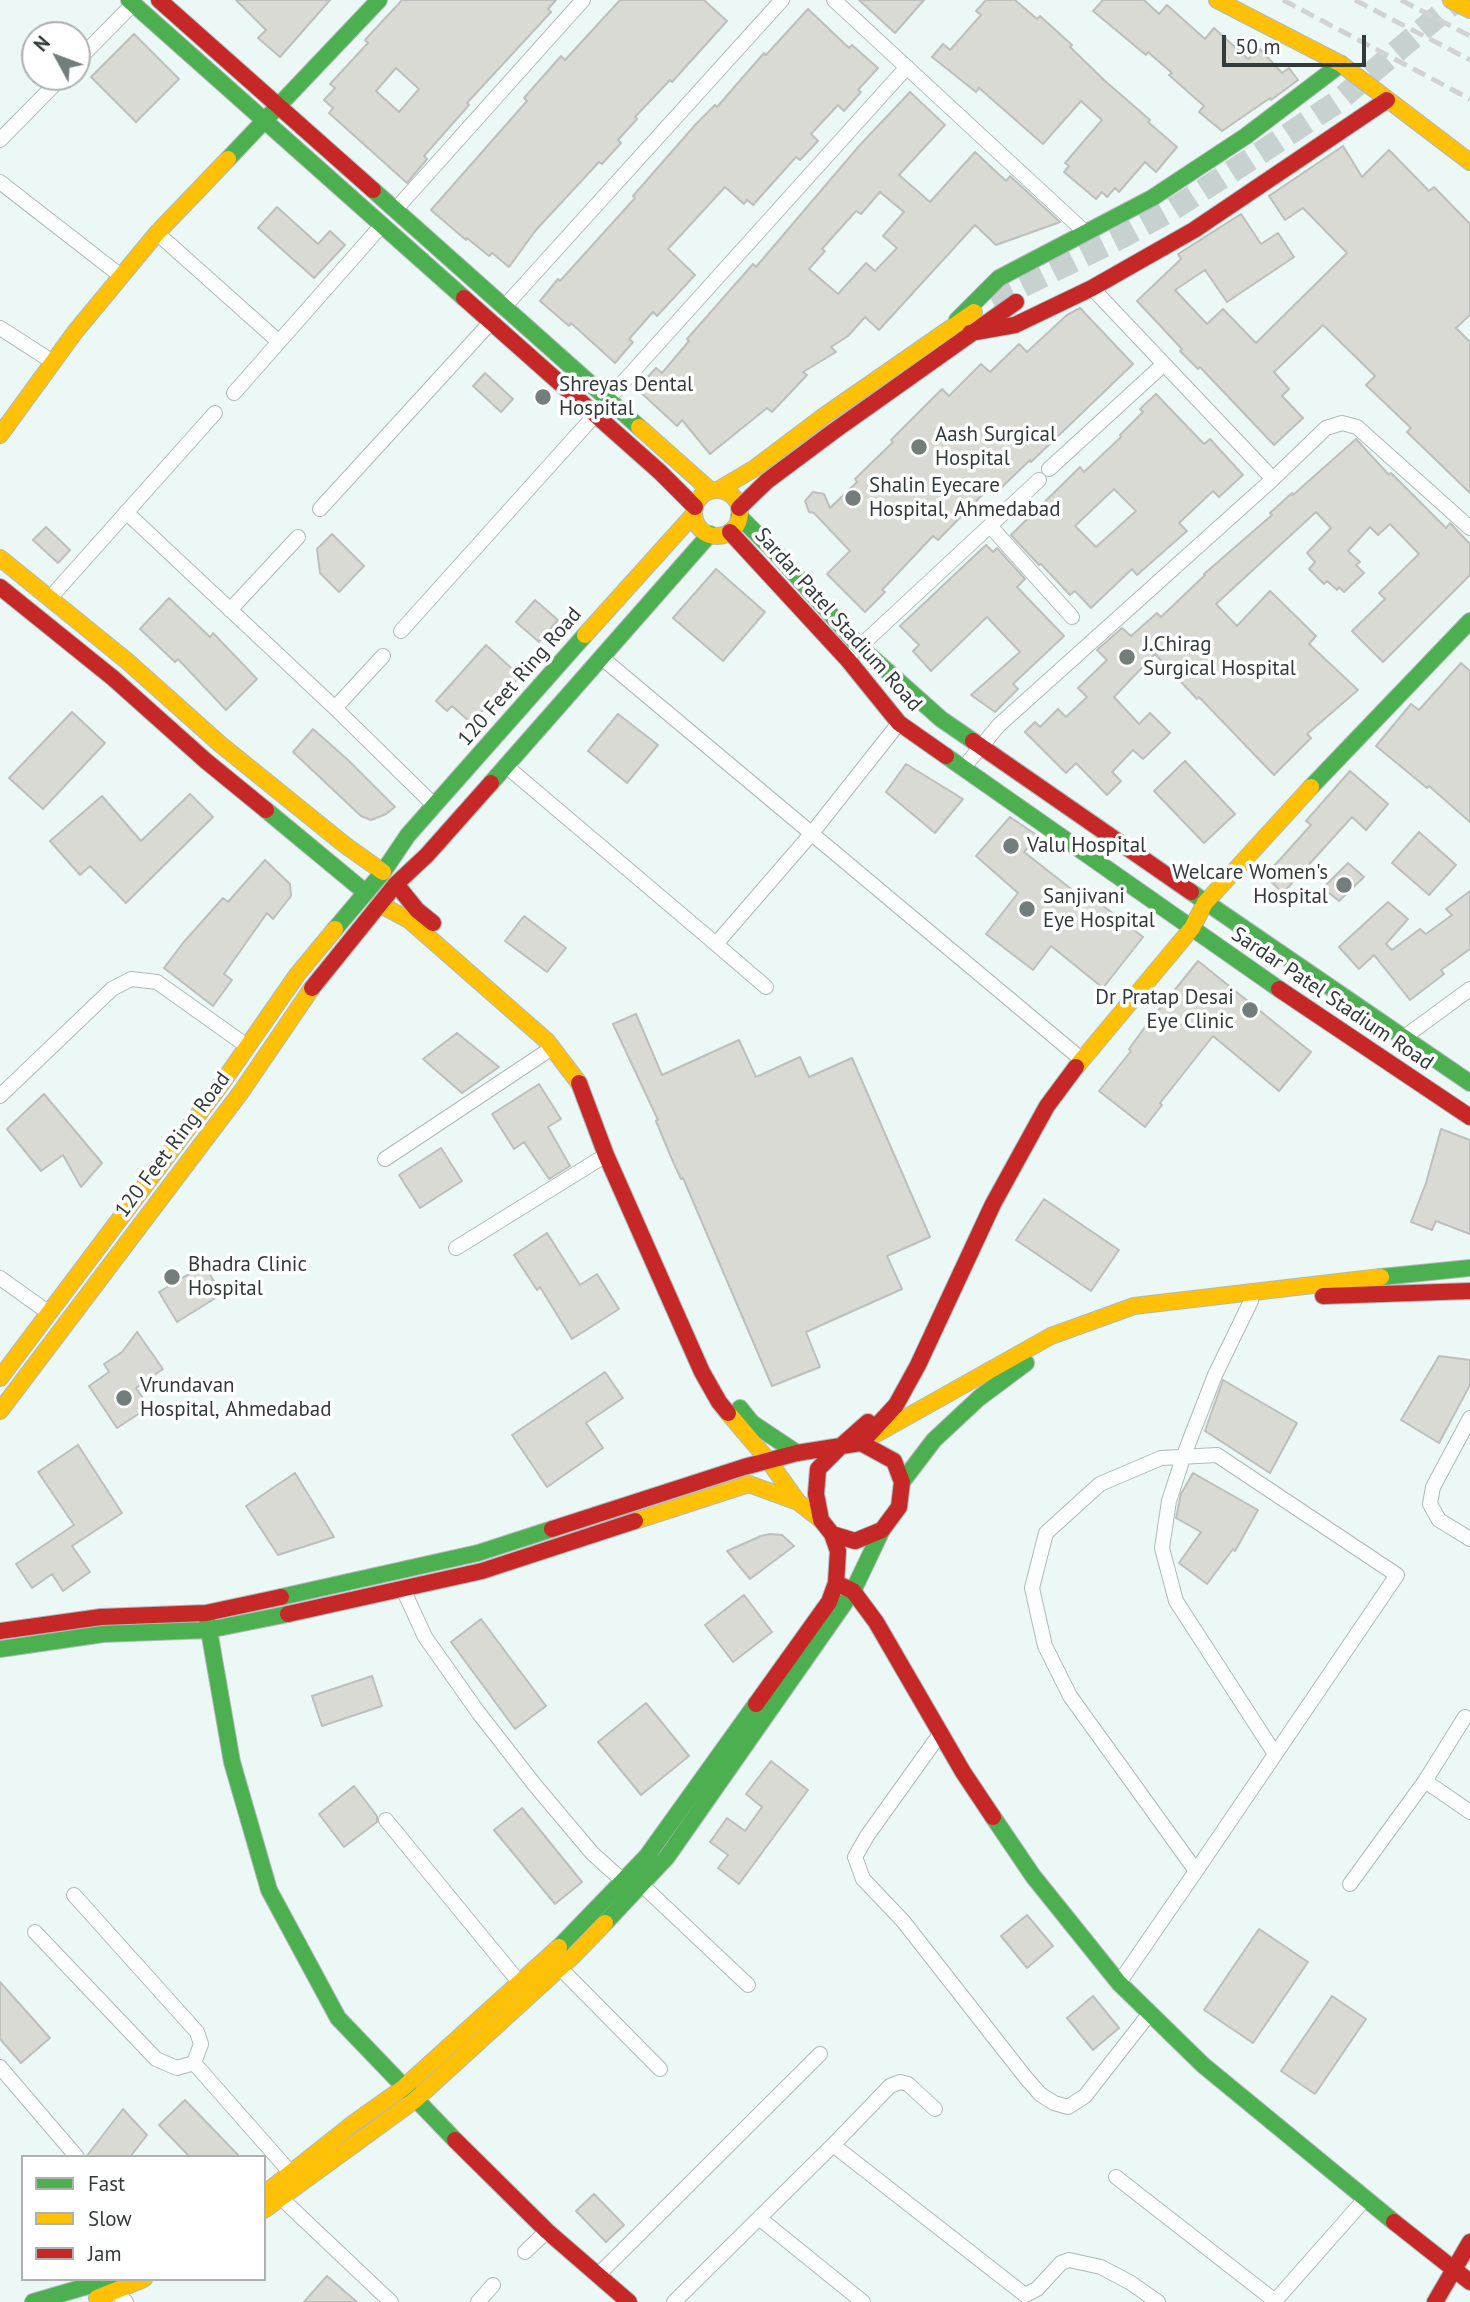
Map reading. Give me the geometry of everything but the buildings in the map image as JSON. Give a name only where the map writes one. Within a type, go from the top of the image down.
[{"type":"street","points":[[159,0],[608,399],[714,490],[732,495],[739,512]]},
{"type":"street","points":[[0,435],[53,362],[157,233],[379,0]]},
{"type":"street","points":[[396,209],[583,0]]},
{"type":"street","points":[[505,306],[782,0]]},
{"type":"street","points":[[834,0],[1086,233]]},
{"type":"street","points":[[1217,0],[1341,64],[1470,162]]},
{"type":"street","points":[[1451,0],[1470,10]]},
{"type":"street","points":[[91,46],[131,2],[595,415],[695,510],[699,527],[710,534],[730,532],[739,512],[767,481],[1016,302]]},
{"type":"street","points":[[948,329],[999,278],[1152,198],[1236,143],[1341,64]]},
{"type":"street","points":[[608,399],[907,67]]},
{"type":"street","points":[[0,140],[48,91]]},
{"type":"street","points":[[968,334],[1015,325],[1092,288],[1194,230],[1387,100]]},
{"type":"street","points":[[0,182],[121,276]]},
{"type":"street","points":[[234,393],[382,225]]},
{"type":"street","points":[[157,233],[278,341]]},
{"type":"street","points":[[1092,288],[1273,479]]},
{"type":"street","points":[[695,510],[701,497],[754,468],[948,329],[992,301]]},
{"type":"street","points":[[320,509],[491,322]]},
{"type":"street","points":[[0,328],[53,362]]},
{"type":"street","points":[[848,660],[859,646],[991,527],[1164,364]]},
{"type":"street","points":[[50,598],[215,413]]},
{"type":"street","points":[[401,631],[595,415]]},
{"type":"street","points":[[964,767],[979,747],[1019,707],[1326,428],[1342,423],[1357,427],[1470,528]]},
{"type":"street","name":"120 Feet Ring Road","points":[[0,1378],[6,1359],[49,1313],[297,975],[383,872],[408,835],[695,510]]},
{"type":"street","points":[[126,512],[435,806]]},
{"type":"street","name":"Sardar Patel Stadium Road","points":[[739,512],[859,646],[941,719],[1470,1083]]},
{"type":"street","points":[[991,527],[1072,617]]},
{"type":"street","name":"Sardar Patel Stadium Road","points":[[730,532],[848,660],[899,723],[1192,928],[1470,1117]]},
{"type":"street","points":[[396,884],[427,855],[710,534]]},
{"type":"street","points":[[230,610],[298,537]]},
{"type":"street","points":[[0,558],[127,661],[220,744],[345,845],[383,872],[417,910],[557,1032],[588,1071],[713,1366],[730,1395],[752,1423],[797,1453]]},
{"type":"street","points":[[0,587],[113,678],[206,761],[379,904],[409,920],[552,1048],[577,1078],[606,1155],[702,1372],[719,1402],[798,1502],[821,1520],[832,1534],[838,1551],[836,1583],[829,1602],[647,1856],[563,1943],[519,1982],[409,2094],[290,2172],[266,2192]]},
{"type":"street","points":[[861,1443],[896,1405],[918,1365],[993,1204],[1047,1106],[1081,1059],[1192,928],[1205,903],[1470,621]]},
{"type":"street","points":[[335,708],[383,656]]},
{"type":"street","points":[[602,658],[1081,1059]]},
{"type":"street","points":[[716,944],[812,833],[899,723]]},
{"type":"street","points":[[506,766],[766,987]]},
{"type":"street","name":"120 Feet Ring Road","points":[[0,1411],[233,1102],[315,984],[396,884]]},
{"type":"street","points":[[0,1096],[112,989],[131,979],[156,982],[247,1046]]},
{"type":"street","points":[[1403,1038],[1470,989]]},
{"type":"street","points":[[384,1159],[552,1048]]},
{"type":"street","points":[[456,1248],[606,1155]]},
{"type":"street","points":[[0,1631],[101,1617],[206,1613],[478,1553],[768,1461],[797,1453],[861,1443],[1051,1336],[1134,1306],[1252,1296],[1470,1268]]},
{"type":"street","points":[[0,1278],[49,1313]]},
{"type":"street","points":[[902,1482],[934,1440],[979,1398],[1032,1358],[1102,1327],[1252,1296],[1433,1294],[1470,1291]]},
{"type":"street","points":[[1252,1296],[1215,1375],[1184,1455],[1169,1501],[1162,1548],[1177,1601],[1275,1754]]},
{"type":"street","points":[[821,1520],[816,1494],[818,1469],[882,1409],[918,1365]]},
{"type":"street","points":[[1470,1418],[1433,1487],[1430,1504],[1439,1520],[1470,1539]]},
{"type":"street","points":[[266,2209],[560,1968],[667,1857],[853,1591],[882,1530],[900,1507],[902,1482],[894,1461],[861,1443]]},
{"type":"street","points":[[1119,1983],[1196,1871],[1397,1575],[1217,1455],[1161,1458],[1100,1484],[1046,1533],[1032,1588],[1045,1646],[1070,1696],[1196,1871]]},
{"type":"street","points":[[0,1649],[103,1634],[208,1630],[403,1589],[482,1571],[750,1484],[798,1502]]},
{"type":"street","points":[[832,1534],[855,1541],[882,1530]]},
{"type":"street","points":[[836,1583],[853,1591],[876,1622],[940,1734],[1033,1876],[1119,1983],[1203,2065],[1470,2282]]},
{"type":"street","points":[[403,1589],[425,1637],[478,1712],[584,1843],[623,1881]]},
{"type":"street","points":[[206,1613],[232,1762],[269,1890],[338,2018],[409,2094],[547,2231],[629,2302]]},
{"type":"street","points":[[1350,1884],[1425,1781],[1465,1717]]},
{"type":"street","points":[[940,1734],[855,1857],[863,1878],[903,1921],[1026,2078],[1040,2094],[1054,2103],[1068,2107],[1084,2096],[1150,2013]]},
{"type":"street","points":[[1425,1781],[1470,1812]]},
{"type":"street","points":[[386,1820],[519,1982]]},
{"type":"street","points":[[641,1884],[748,1985]]},
{"type":"street","points":[[74,1895],[197,2032],[201,2044],[194,2063]]},
{"type":"street","points":[[36,1932],[156,2059],[177,2068],[194,2063]]},
{"type":"street","points":[[560,1968],[660,2069]]},
{"type":"street","points":[[598,2275],[820,2054]]},
{"type":"street","points":[[194,2063],[290,2172]]},
{"type":"street","points":[[0,2067],[75,2155]]},
{"type":"street","points":[[674,2302],[890,2086],[900,2082],[908,2084],[935,2109]]},
{"type":"street","points":[[833,2145],[1025,2295],[1069,2260],[1101,2267],[1158,2302]]},
{"type":"street","points":[[1116,2177],[1274,2301],[1365,2199]]},
{"type":"street","points":[[281,2198],[388,2301]]},
{"type":"street","points":[[759,2218],[863,2302]]},
{"type":"street","points":[[525,2252],[547,2231]]},
{"type":"street","points":[[1435,2302],[1470,2242]]},
{"type":"street","points":[[83,2302],[140,2281]]},
{"type":"street","points":[[478,2302],[493,2285]]},
{"type":"street","points":[[33,2302],[118,2291]]},
{"type":"tunnel","points":[[992,301],[1173,209],[1251,159],[1337,102],[1457,0]]},
{"type":"railway","points":[[1283,0],[1470,99]]},
{"type":"railway","points":[[1355,0],[1470,60]]},
{"type":"railway","points":[[1401,0],[1470,36]]},
{"type":"traffic: fast","points":[[129,0],[464,298]]},
{"type":"traffic: fast","points":[[228,159],[379,0]]},
{"type":"traffic: fast","points":[[957,320],[999,278],[1152,198],[1246,136],[1341,64]]},
{"type":"traffic: fast","points":[[373,190],[639,427]]},
{"type":"traffic: fast","points":[[739,516],[777,554],[859,646],[941,719],[973,741]]},
{"type":"traffic: fast","points":[[491,783],[710,534]]},
{"type":"traffic: fast","points":[[1311,787],[1470,621]]},
{"type":"traffic: fast","points":[[335,929],[383,872],[408,835],[585,635]]},
{"type":"traffic: fast","points":[[946,756],[1279,989]]},
{"type":"traffic: fast","points":[[266,810],[365,892]]},
{"type":"traffic: fast","points":[[1191,892],[1470,1083]]},
{"type":"traffic: fast","points":[[1381,1277],[1470,1268]]},
{"type":"traffic: fast","points":[[902,1482],[934,1440],[979,1398],[1026,1363]]},
{"type":"traffic: fast","points":[[740,1408],[752,1423],[797,1453]]},
{"type":"traffic: fast","points":[[281,1597],[478,1553],[552,1529]]},
{"type":"traffic: fast","points":[[605,1923],[667,1857],[853,1591],[882,1530]]},
{"type":"traffic: fast","points":[[0,1649],[103,1634],[208,1630],[288,1614]]},
{"type":"traffic: fast","points":[[207,1619],[232,1762],[269,1890],[338,2018],[455,2140]]},
{"type":"traffic: fast","points":[[559,1947],[647,1856],[756,1704]]},
{"type":"traffic: fast","points":[[993,1817],[1033,1876],[1119,1983],[1203,2065],[1394,2222]]},
{"type":"traffic: fast","points":[[33,2302],[105,2281]]},
{"type":"traffic: slow","points":[[1217,0],[1341,64],[1470,162]]},
{"type":"traffic: slow","points":[[1451,0],[1470,10]]},
{"type":"traffic: slow","points":[[0,435],[75,332],[157,233],[228,159]]},
{"type":"traffic: slow","points":[[718,490],[755,468],[824,416],[974,312]]},
{"type":"traffic: slow","points":[[639,427],[711,491]]},
{"type":"traffic: slow","points":[[717,490],[733,497],[740,513],[733,529],[717,536],[701,529],[694,513],[701,497],[717,490]]},
{"type":"traffic: slow","points":[[585,635],[694,514]]},
{"type":"traffic: slow","points":[[0,558],[127,661],[220,744],[345,845],[383,872]]},
{"type":"traffic: slow","points":[[1076,1067],[1192,928],[1205,903],[1311,787]]},
{"type":"traffic: slow","points":[[379,904],[409,920],[547,1041],[579,1083]]},
{"type":"traffic: slow","points":[[0,1378],[222,1083],[297,975],[335,929]]},
{"type":"traffic: slow","points":[[0,1411],[241,1092],[312,988]]},
{"type":"traffic: slow","points":[[878,1433],[1051,1336],[1134,1306],[1381,1277]]},
{"type":"traffic: slow","points":[[728,1413],[768,1460],[798,1502]]},
{"type":"traffic: slow","points":[[635,1521],[749,1484],[798,1502],[821,1520]]},
{"type":"traffic: slow","points":[[266,2209],[415,2100],[575,1954],[605,1923]]},
{"type":"traffic: slow","points":[[266,2192],[403,2088],[559,1947]]},
{"type":"traffic: slow","points":[[97,2298],[139,2281]]},
{"type":"traffic: jam","points":[[159,0],[373,190]]},
{"type":"traffic: jam","points":[[970,333],[1015,325],[1092,288],[1194,230],[1387,100]]},
{"type":"traffic: jam","points":[[464,298],[660,472],[695,507]]},
{"type":"traffic: jam","points":[[739,508],[767,481],[834,431],[1016,302]]},
{"type":"traffic: jam","points":[[730,532],[848,660],[899,723],[946,756]]},
{"type":"traffic: jam","points":[[0,587],[113,678],[266,810]]},
{"type":"traffic: jam","points":[[973,741],[1191,892]]},
{"type":"traffic: jam","points":[[312,988],[396,884],[427,855],[491,783]]},
{"type":"traffic: jam","points":[[396,884],[417,910],[433,923]]},
{"type":"traffic: jam","points":[[1279,989],[1470,1117]]},
{"type":"traffic: jam","points":[[861,1443],[896,1405],[918,1365],[993,1204],[1047,1106],[1076,1067]]},
{"type":"traffic: jam","points":[[579,1083],[606,1155],[702,1372],[728,1413]]},
{"type":"traffic: jam","points":[[1323,1296],[1470,1291]]},
{"type":"traffic: jam","points":[[552,1529],[744,1467],[797,1453],[841,1446],[868,1422]]},
{"type":"traffic: jam","points":[[861,1443],[894,1461],[902,1482],[899,1507],[882,1530],[855,1541],[832,1534],[821,1520],[816,1494],[818,1469],[841,1446],[861,1443]]},
{"type":"traffic: jam","points":[[288,1614],[482,1571],[635,1521]]},
{"type":"traffic: jam","points":[[756,1704],[829,1602],[836,1583],[838,1551],[832,1534]]},
{"type":"traffic: jam","points":[[836,1583],[853,1591],[876,1622],[963,1772],[993,1817]]},
{"type":"traffic: jam","points":[[0,1631],[101,1617],[206,1613],[281,1597]]},
{"type":"traffic: jam","points":[[455,2140],[547,2231],[629,2302]]},
{"type":"traffic: jam","points":[[1394,2222],[1470,2282]]},
{"type":"traffic: jam","points":[[1435,2302],[1470,2242]]},
{"type":"place","name":"Shreyas Dental Hospital","points":[[543,397]]},
{"type":"place","name":"Aash Surgical Hospital","points":[[919,447]]},
{"type":"place","name":"Shalin Eyecare Hospital, Ahmedabad","points":[[853,498]]},
{"type":"place","name":"J.Chirag Surgical Hospital","points":[[1127,657]]},
{"type":"place","name":"Valu Hospital","points":[[1011,846]]},
{"type":"place","name":"Welcare Women's Hospital","points":[[1344,885]]},
{"type":"place","name":"Sanjivani Eye Hospital","points":[[1027,909]]},
{"type":"place","name":"Dr Pratap Desai Eye Clinic","points":[[1250,1010]]},
{"type":"place","name":"Bhadra Clinic Hospital","points":[[172,1277]]},
{"type":"place","name":"Vrundavan Hospital, Ahmedabad","points":[[124,1398]]}]
